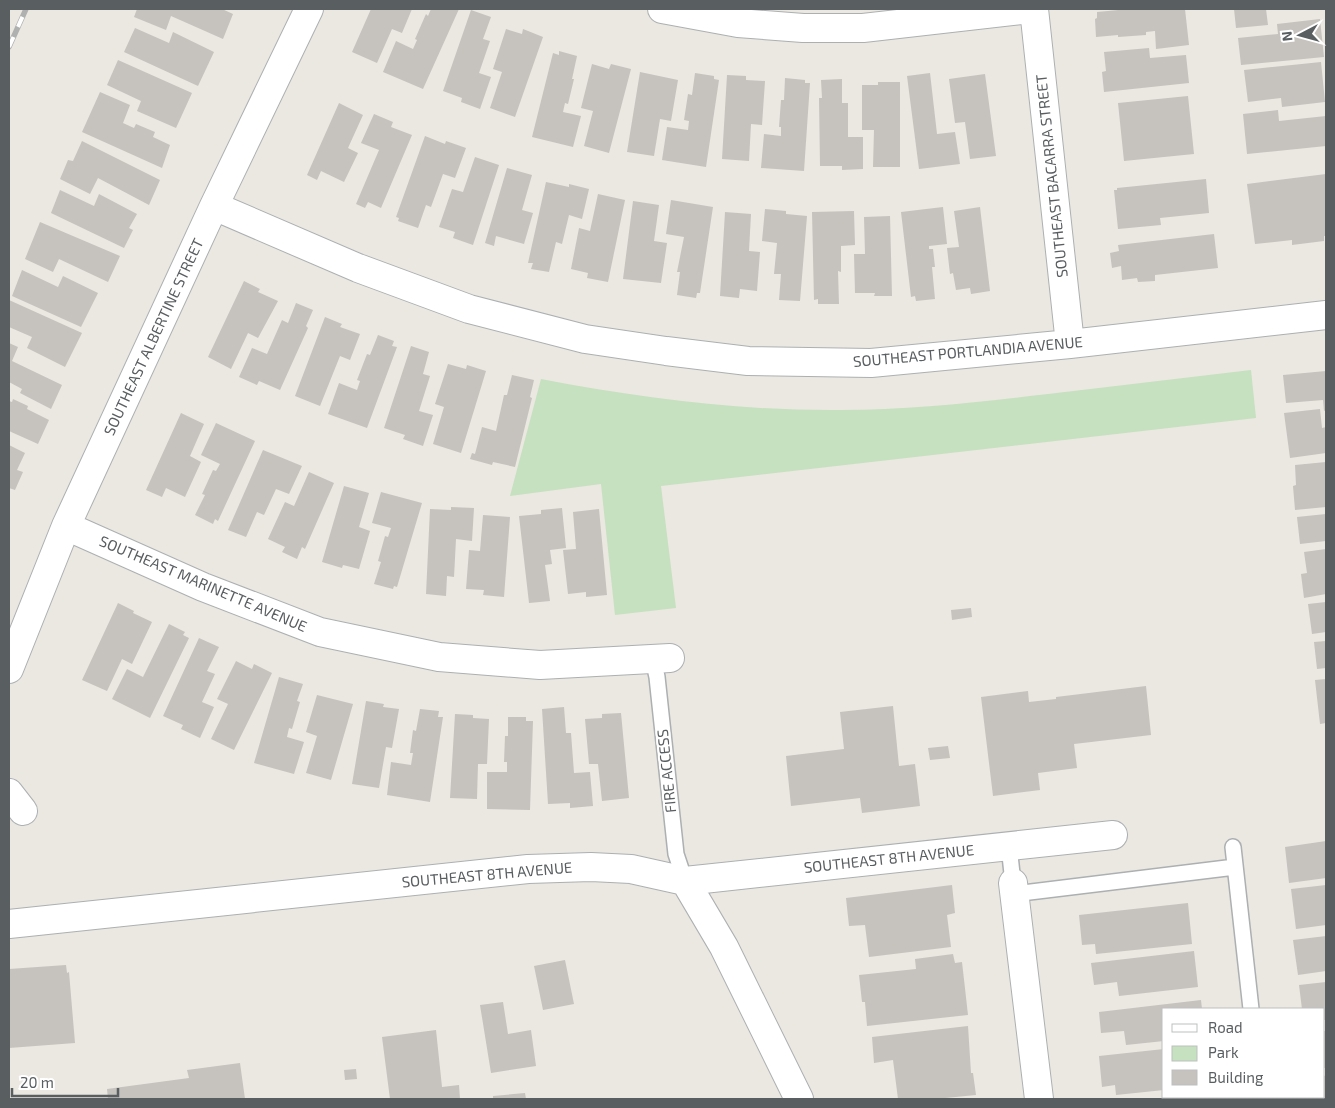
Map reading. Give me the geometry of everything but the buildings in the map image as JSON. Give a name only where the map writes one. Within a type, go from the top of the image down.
[{"type":"street","name":"SOUTHEAST ALBERTINE STREET","points":[[9,669],[66,526],[214,206],[309,9]]},
{"type":"street","points":[[662,9],[738,23],[803,28],[863,28],[1032,9]]},
{"type":"street","name":"SOUTHEAST BACARRA STREET","points":[[1032,9],[1070,344]]},
{"type":"street","name":"SOUTHEAST PORTLANDIA AVENUE","points":[[214,206],[358,268],[469,308],[585,339],[748,361],[871,363],[1070,344],[1326,315]]},
{"type":"street","name":"SOUTHEAST MARINETTE AVENUE","points":[[66,526],[203,587],[320,632],[439,657],[540,665],[661,659]]},
{"type":"street","name":"SOUTHEAST 8TH AVENUE","points":[[9,924],[528,869],[591,867],[631,869],[685,881],[1113,835]]},
{"type":"street","points":[[685,881],[724,947],[799,1099]]},
{"type":"street","points":[[1013,889],[1039,1099]]},
{"type":"lane","name":"FIRE ACCESS","points":[[661,659],[657,677],[676,854],[685,881]]},
{"type":"lane","points":[[1009,846],[1013,889],[1235,867]]},
{"type":"lane","points":[[1233,847],[1252,1008]]},
{"type":"green space","points":[[1251,370],[1256,418],[661,486],[676,608],[615,615],[601,484],[510,496],[541,379],[615,392],[727,406],[841,410],[893,409],[970,403]]},
{"type":"railway","points":[[9,47],[26,9]]}]
